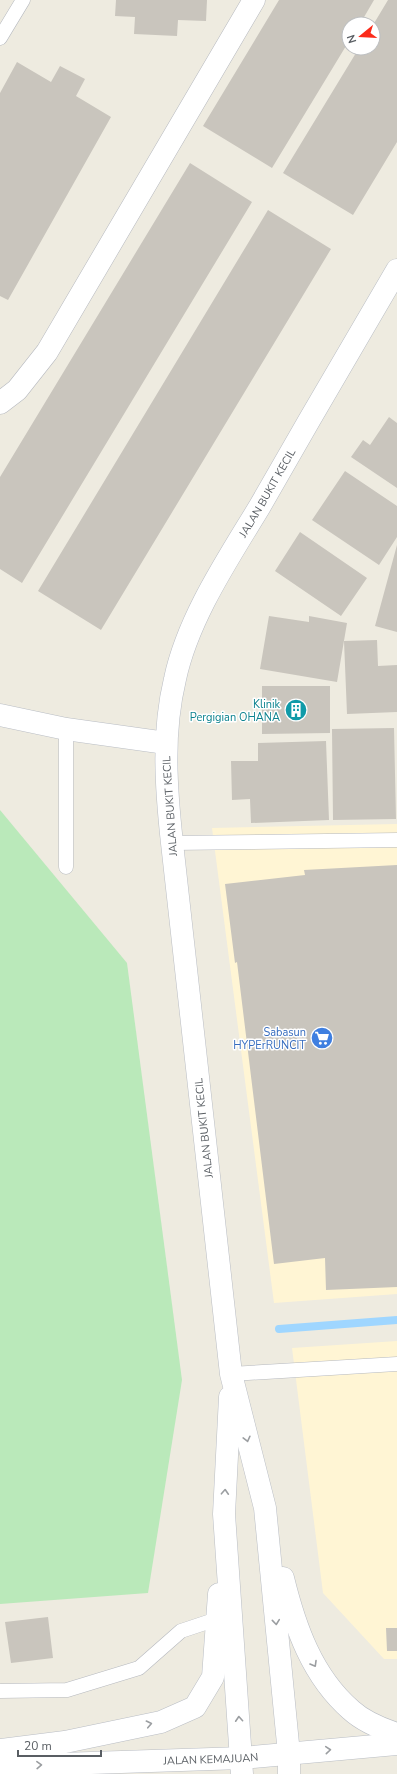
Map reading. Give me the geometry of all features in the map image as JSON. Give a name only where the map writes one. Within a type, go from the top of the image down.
[{"type":"main road","points":[[0,403],[17,390],[47,352],[254,0]]},
{"type":"main road","name":"JALAN BUKIT KECIL","points":[[231,1374],[167,790],[166,743],[174,680],[183,648],[197,616],[231,554],[397,270]]},
{"type":"main road","points":[[0,715],[66,729],[166,743]]},
{"type":"main road","points":[[231,1374],[291,1610],[305,1648],[320,1674],[334,1693],[352,1711],[372,1723],[397,1734]]},
{"type":"main road","points":[[0,1750],[65,1742],[161,1722],[195,1707],[213,1677],[224,1514],[231,1374]]},
{"type":"main road","points":[[265,1508],[289,1764]]},
{"type":"main road","points":[[224,1514],[242,1766]]},
{"type":"main road","name":"JALAN KEMAJUAN","points":[[0,1766],[242,1766],[289,1764],[397,1744]]},
{"type":"lane","points":[[0,38],[23,0]]},
{"type":"lane","points":[[66,729],[66,867]]},
{"type":"lane","points":[[172,843],[397,840]]},
{"type":"lane","points":[[231,1374],[397,1364]]},
{"type":"lane","points":[[0,1691],[67,1690],[139,1668],[181,1632],[217,1619]]},
{"type":"shaded area","name":"Sabasun HYPErRUNCIT","points":[[397,824],[397,1294],[274,1303],[212,828]]},
{"type":"shaded area","points":[[397,1341],[397,1659],[384,1659],[323,1593],[292,1348]]},
{"type":"green space","points":[[0,810],[127,963],[182,1380],[148,1593],[0,1604]]},
{"type":"building","points":[[116,0],[207,0],[206,21],[178,20],[177,36],[134,34],[135,17],[115,16]]},
{"type":"building","points":[[279,0],[374,0],[365,16],[341,16],[341,54],[272,168],[203,126]]},
{"type":"building","points":[[388,0],[397,0],[397,142],[353,215],[283,173],[354,56],[381,56],[381,16],[378,16]]},
{"type":"building","points":[[17,62],[51,82],[60,66],[85,79],[76,96],[111,117],[8,300],[0,296],[0,93]]},
{"type":"building","points":[[190,163],[252,202],[22,583],[0,569],[0,477]]},
{"type":"building","points":[[268,210],[331,249],[101,630],[38,591]]},
{"type":"building","points":[[389,417],[397,423],[397,488],[351,457],[363,440],[370,445]]},
{"type":"building","points":[[345,471],[397,506],[397,537],[379,565],[312,520]]},
{"type":"building","points":[[300,532],[367,578],[341,616],[275,571]]},
{"type":"building","points":[[397,545],[397,632],[375,626]]},
{"type":"building","points":[[269,616],[309,622],[309,616],[347,623],[337,682],[260,669]]},
{"type":"building","points":[[377,640],[378,666],[397,665],[397,712],[347,714],[344,641]]},
{"type":"building","name":"Klinik Pergigian OHANA","points":[[262,686],[330,686],[330,733],[262,734]]},
{"type":"building","points":[[394,728],[396,819],[333,820],[332,729]]},
{"type":"building","points":[[326,741],[329,820],[251,823],[250,799],[232,800],[231,761],[258,761],[258,743]]},
{"type":"building","name":"Sabasun HYPErRUNCIT","points":[[397,865],[397,1287],[326,1290],[325,1258],[274,1264],[237,962],[235,963],[225,884],[305,875],[304,870]]},
{"type":"building","points":[[48,1617],[53,1658],[11,1663],[5,1622]]},
{"type":"building","points":[[386,1628],[397,1628],[397,1651],[387,1651]]},
{"type":"waterway","points":[[279,1329],[397,1320]]},
{"type":"place","name":"Klinik Pergigian OHANA","points":[[296,710]]},
{"type":"place","name":"Sabasun HYPErRUNCIT","points":[[322,1038]]}]
